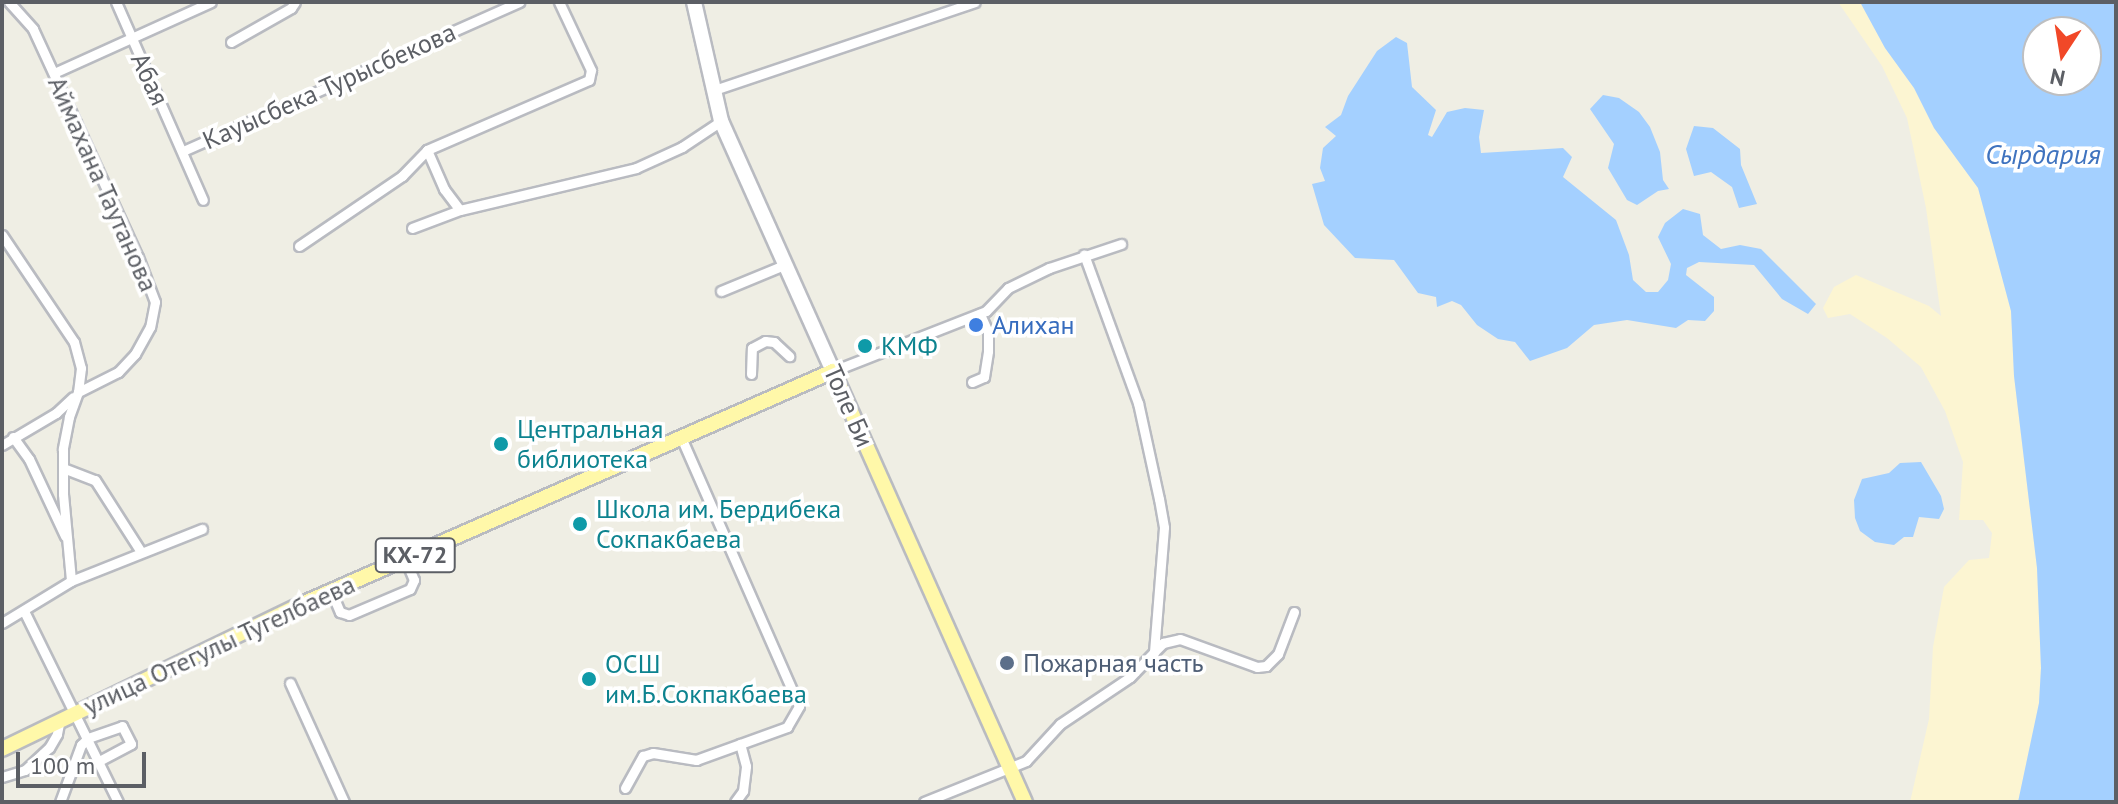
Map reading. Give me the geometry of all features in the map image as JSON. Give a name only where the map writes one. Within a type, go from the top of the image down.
[{"type":"main road","name":"улица Отегулы Тугелбаева","points":[[2,749],[331,591],[833,371]]},
{"type":"main road","name":"Толе Би","points":[[833,371],[1025,802]]},
{"type":"street","name":"Аймахана Таутанова","points":[[9,2],[33,29],[138,257],[155,302],[150,327],[118,372],[77,394],[56,413],[9,441]]},
{"type":"street","name":"Абая","points":[[116,2],[203,200]]},
{"type":"street","points":[[54,73],[211,2]]},
{"type":"street","points":[[231,42],[291,8],[295,2]]},
{"type":"street","name":"Кауысбека Турысбекова","points":[[183,151],[519,2]]},
{"type":"street","points":[[299,246],[402,176],[427,150],[589,80],[591,70],[559,2]]},
{"type":"street","name":"Толе Би","points":[[694,2],[721,121],[833,371]]},
{"type":"street","points":[[714,90],[975,2]]},
{"type":"street","points":[[412,228],[460,210],[636,168],[682,147],[721,121]]},
{"type":"street","points":[[427,150],[444,189],[460,210]]},
{"type":"street","points":[[2,235],[74,342],[81,368],[67,427],[63,468],[71,581]]},
{"type":"street","points":[[833,371],[980,314],[989,310],[1008,288],[1084,255],[1121,244]]},
{"type":"street","points":[[1084,255],[1138,403],[1164,527],[1154,652]]},
{"type":"street","points":[[721,291],[784,265]]},
{"type":"street","points":[[972,382],[984,377],[988,351],[988,332],[980,314]]},
{"type":"street","points":[[751,374],[751,352],[755,346],[770,340],[789,356]]},
{"type":"street","points":[[2,429],[9,441],[29,459],[67,543]]},
{"type":"street","points":[[625,788],[638,760],[649,754],[696,760],[787,727],[799,706],[682,439]]},
{"type":"street","points":[[63,468],[95,480],[123,519],[141,552]]},
{"type":"street","points":[[2,623],[71,581],[202,529]]},
{"type":"street","points":[[331,591],[340,612],[349,615],[410,589],[414,580],[405,559]]},
{"type":"street","points":[[24,611],[118,802]]},
{"type":"street","points":[[924,802],[1026,761],[1060,724],[1130,677],[1163,643],[1180,639],[1257,667],[1266,666],[1278,654],[1294,612]]},
{"type":"street","points":[[290,683],[344,802]]},
{"type":"street","points":[[2,777],[25,770],[49,748],[57,734],[60,719]]},
{"type":"street","points":[[60,802],[81,745],[88,738],[122,726],[131,740],[127,748],[99,761]]},
{"type":"street","points":[[735,802],[743,791],[746,766],[740,744]]},
{"type":"sand","points":[[1838,2],[1860,2],[1885,48],[1914,88],[1934,128],[1978,188],[2011,311],[2014,376],[2037,568],[2041,668],[2039,703],[2018,802],[1910,802],[1929,719],[1933,647],[1944,587],[1969,560],[1989,558],[1992,533],[1983,520],[1959,520],[1963,462],[1945,411],[1921,367],[1887,338],[1850,314],[1828,318],[1823,308],[1834,287],[1856,275],[1929,306],[1941,316],[1926,208],[1907,118],[1882,66]]},
{"type":"water","name":"Сырдария","points":[[1860,2],[2116,2],[2116,802],[2018,802],[2039,703],[2041,668],[2037,568],[2014,376],[2011,311],[1978,188],[1934,128],[1914,88],[1885,48]]},
{"type":"water","points":[[1396,37],[1407,43],[1412,87],[1436,110],[1428,135],[1432,137],[1447,112],[1465,108],[1484,110],[1479,137],[1481,153],[1563,148],[1572,157],[1563,177],[1616,220],[1629,255],[1633,280],[1646,292],[1658,292],[1668,280],[1671,264],[1658,237],[1665,223],[1683,209],[1700,214],[1703,235],[1721,249],[1740,245],[1761,249],[1816,304],[1808,314],[1782,299],[1754,265],[1699,262],[1687,268],[1686,275],[1714,297],[1714,311],[1705,321],[1688,320],[1676,328],[1627,320],[1594,325],[1567,348],[1530,361],[1515,342],[1498,339],[1477,325],[1461,305],[1452,301],[1437,307],[1436,297],[1418,293],[1394,260],[1355,258],[1324,225],[1312,184],[1325,181],[1320,168],[1323,148],[1336,136],[1325,127],[1341,115],[1348,96],[1377,51]]},
{"type":"water","points":[[1603,95],[1619,98],[1639,112],[1650,127],[1660,152],[1663,180],[1669,189],[1658,191],[1637,205],[1627,200],[1608,168],[1614,144],[1590,109]]},
{"type":"water","points":[[1694,126],[1713,128],[1740,149],[1741,165],[1757,204],[1739,208],[1732,187],[1711,172],[1694,176],[1686,149]]},
{"type":"water","points":[[1921,462],[1941,496],[1944,509],[1939,519],[1919,517],[1913,537],[1904,537],[1894,545],[1875,542],[1860,531],[1855,518],[1854,500],[1862,479],[1889,473],[1900,463]]},
{"type":"place","name":"Алихан","points":[[976,325]]},
{"type":"place","name":"КМФ","points":[[865,346]]},
{"type":"place","name":"Центральная библиотека","points":[[501,444]]},
{"type":"place","name":"Школа им. Бердибека Сокпакбаева","points":[[580,524]]},
{"type":"place","name":"Пожарная часть","points":[[1007,663]]},
{"type":"place","name":"ОСШ им.Б.Сокпакбаева","points":[[589,679]]}]
